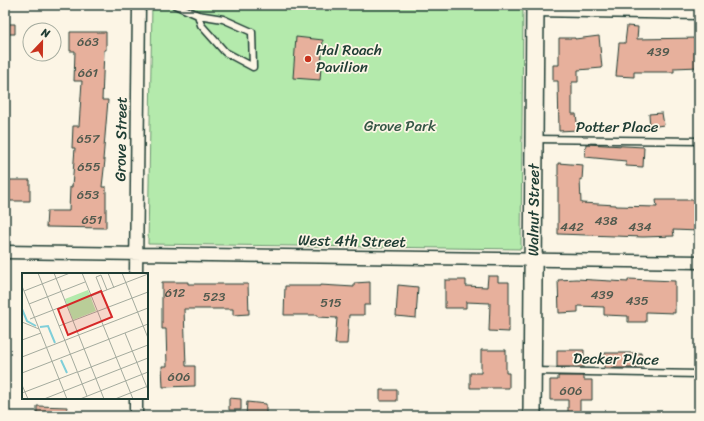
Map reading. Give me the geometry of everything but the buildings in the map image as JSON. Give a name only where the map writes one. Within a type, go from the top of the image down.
[{"type":"street","name":"Grove Street","points":[[136,273],[139,5]]},
{"type":"street","points":[[535,7],[699,13]]},
{"type":"street","name":"Walnut Street","points":[[532,416],[535,7]]},
{"type":"street","name":"West 4th Street","points":[[5,252],[699,262]]},
{"type":"street","points":[[136,399],[136,416]]},
{"type":"lane","points":[[175,5],[198,15],[224,19],[252,32],[254,67],[225,52],[201,25],[198,15]]},
{"type":"lane","name":"Potter Place","points":[[535,139],[699,140]]},
{"type":"lane","name":"Decker Place","points":[[533,371],[699,374]]},
{"type":"green space","name":"Grove Park","points":[[152,5],[523,5],[521,249],[148,244]]},
{"type":"place","name":"Hal Roach Pavilion","points":[[308,59]]}]
